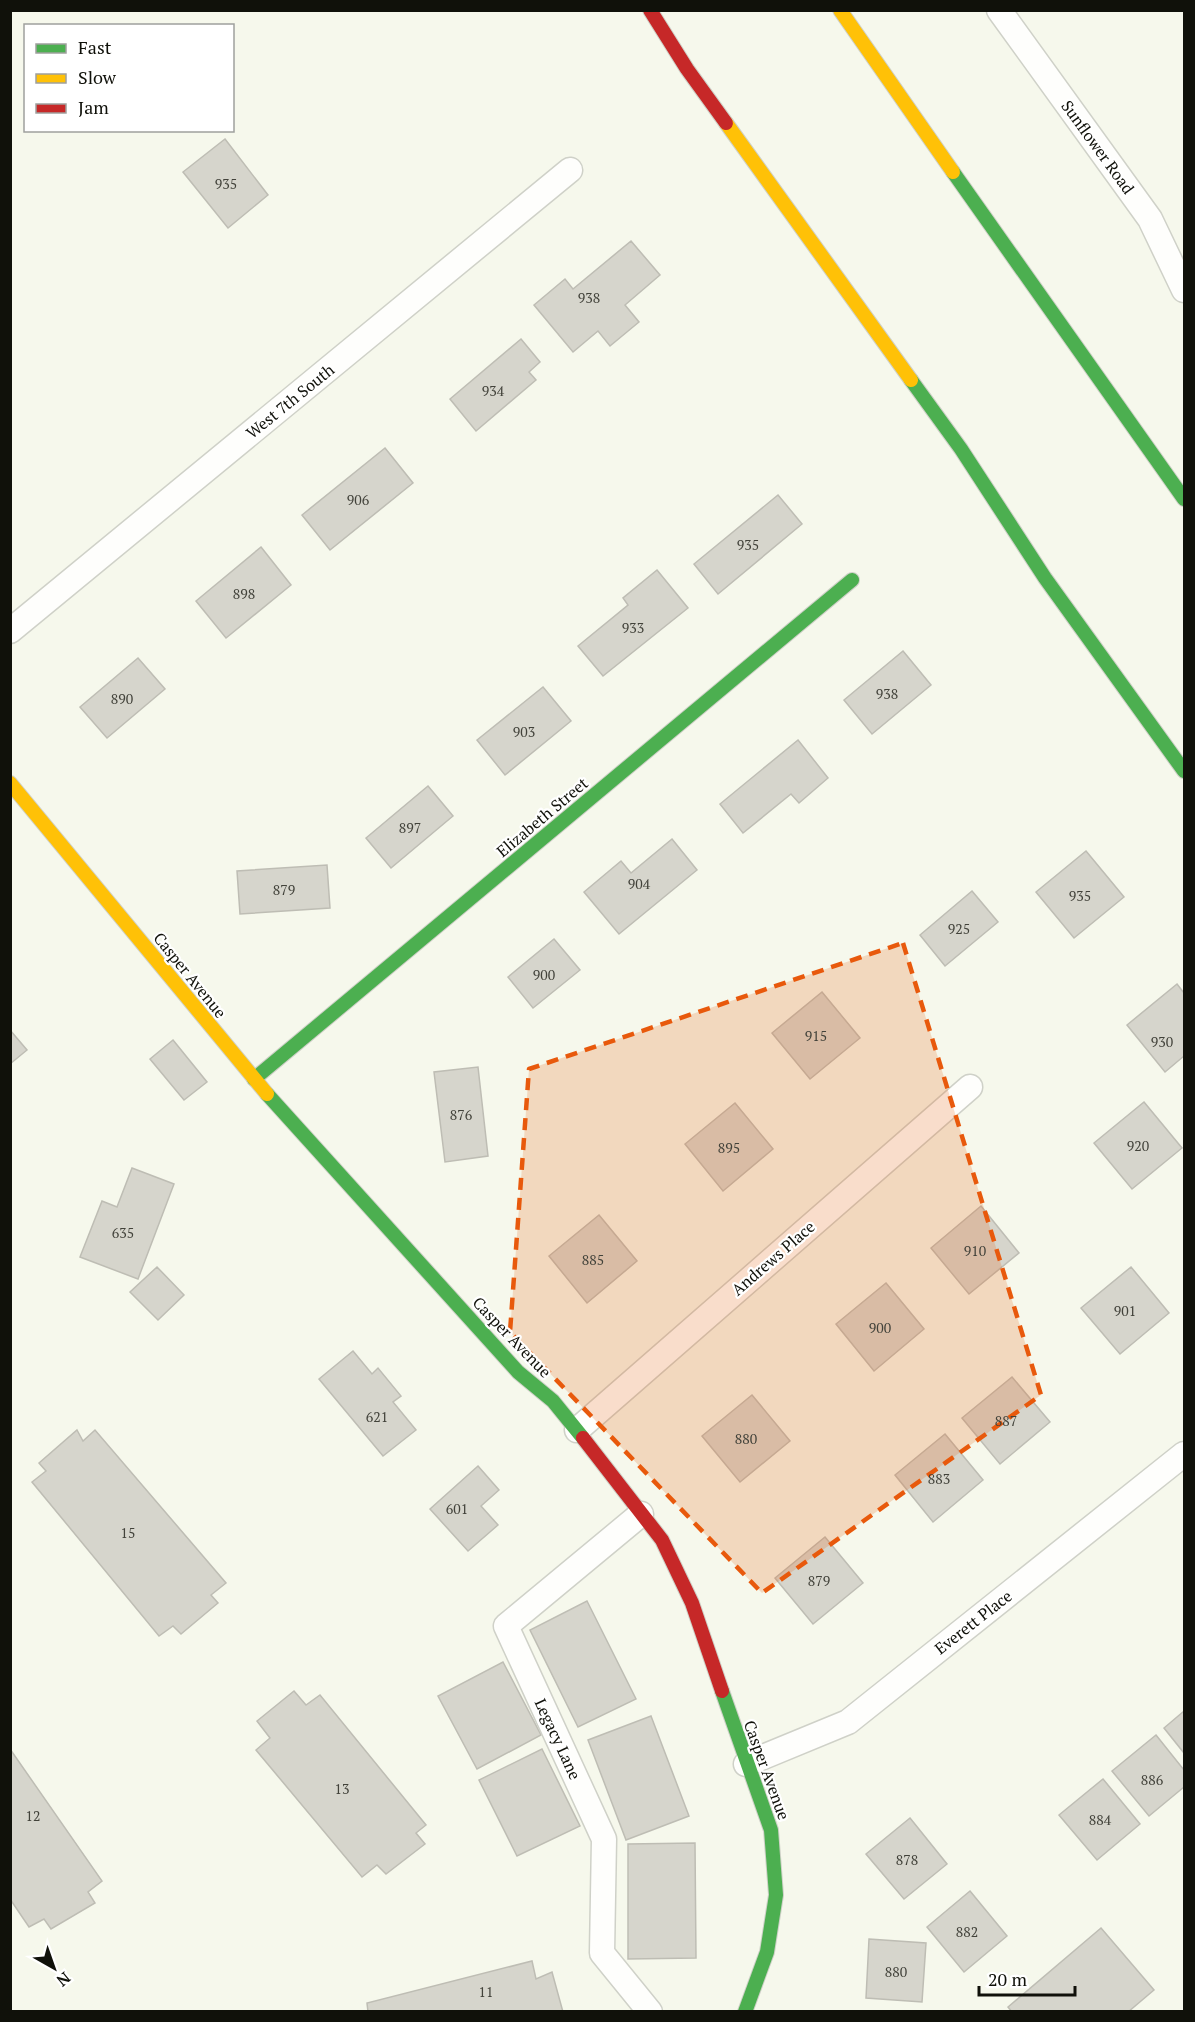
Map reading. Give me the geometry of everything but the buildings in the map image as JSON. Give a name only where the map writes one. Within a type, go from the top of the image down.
[{"type":"main road","points":[[650,10],[687,69],[962,448],[1045,578],[1185,771]]},
{"type":"main road","points":[[840,10],[1069,338],[1185,499]]},
{"type":"main road","name":"Elizabeth Street","points":[[254,1079],[852,580]]},
{"type":"main road","name":"Casper Avenue","points":[[10,783],[254,1079],[518,1372],[553,1401],[662,1540],[692,1603],[746,1764],[771,1830],[776,1895],[767,1952],[745,2012]]},
{"type":"street","name":"Sunflower Road","points":[[999,10],[1150,219],[1185,290]]},
{"type":"street","name":"West 7th South","points":[[10,631],[570,170]]},
{"type":"street","name":"Andrews Place","points":[[577,1430],[969,1087]]},
{"type":"street","name":"Everett Place","points":[[746,1764],[848,1722],[1185,1454]]},
{"type":"street","name":"Legacy Lane","points":[[641,1514],[506,1626],[604,1839],[602,1953],[650,2012]]},
{"type":"highlighted area","points":[[903,943],[1041,1395],[762,1593],[510,1332],[529,1069]]},
{"type":"traffic: fast","points":[[953,172],[1184,499]]},
{"type":"traffic: fast","points":[[911,380],[961,449],[1045,578],[1184,771]]},
{"type":"traffic: fast","points":[[254,1079],[852,580]]},
{"type":"traffic: fast","points":[[267,1094],[518,1372],[553,1401],[583,1438]]},
{"type":"traffic: fast","points":[[722,1691],[771,1830],[776,1895],[767,1952],[745,2012]]},
{"type":"traffic: slow","points":[[840,10],[953,172]]},
{"type":"traffic: slow","points":[[726,123],[911,380]]},
{"type":"traffic: slow","points":[[10,783],[267,1094]]},
{"type":"traffic: jam","points":[[650,10],[687,69],[726,123]]},
{"type":"traffic: jam","points":[[583,1438],[662,1540],[692,1603],[722,1691]]}]
